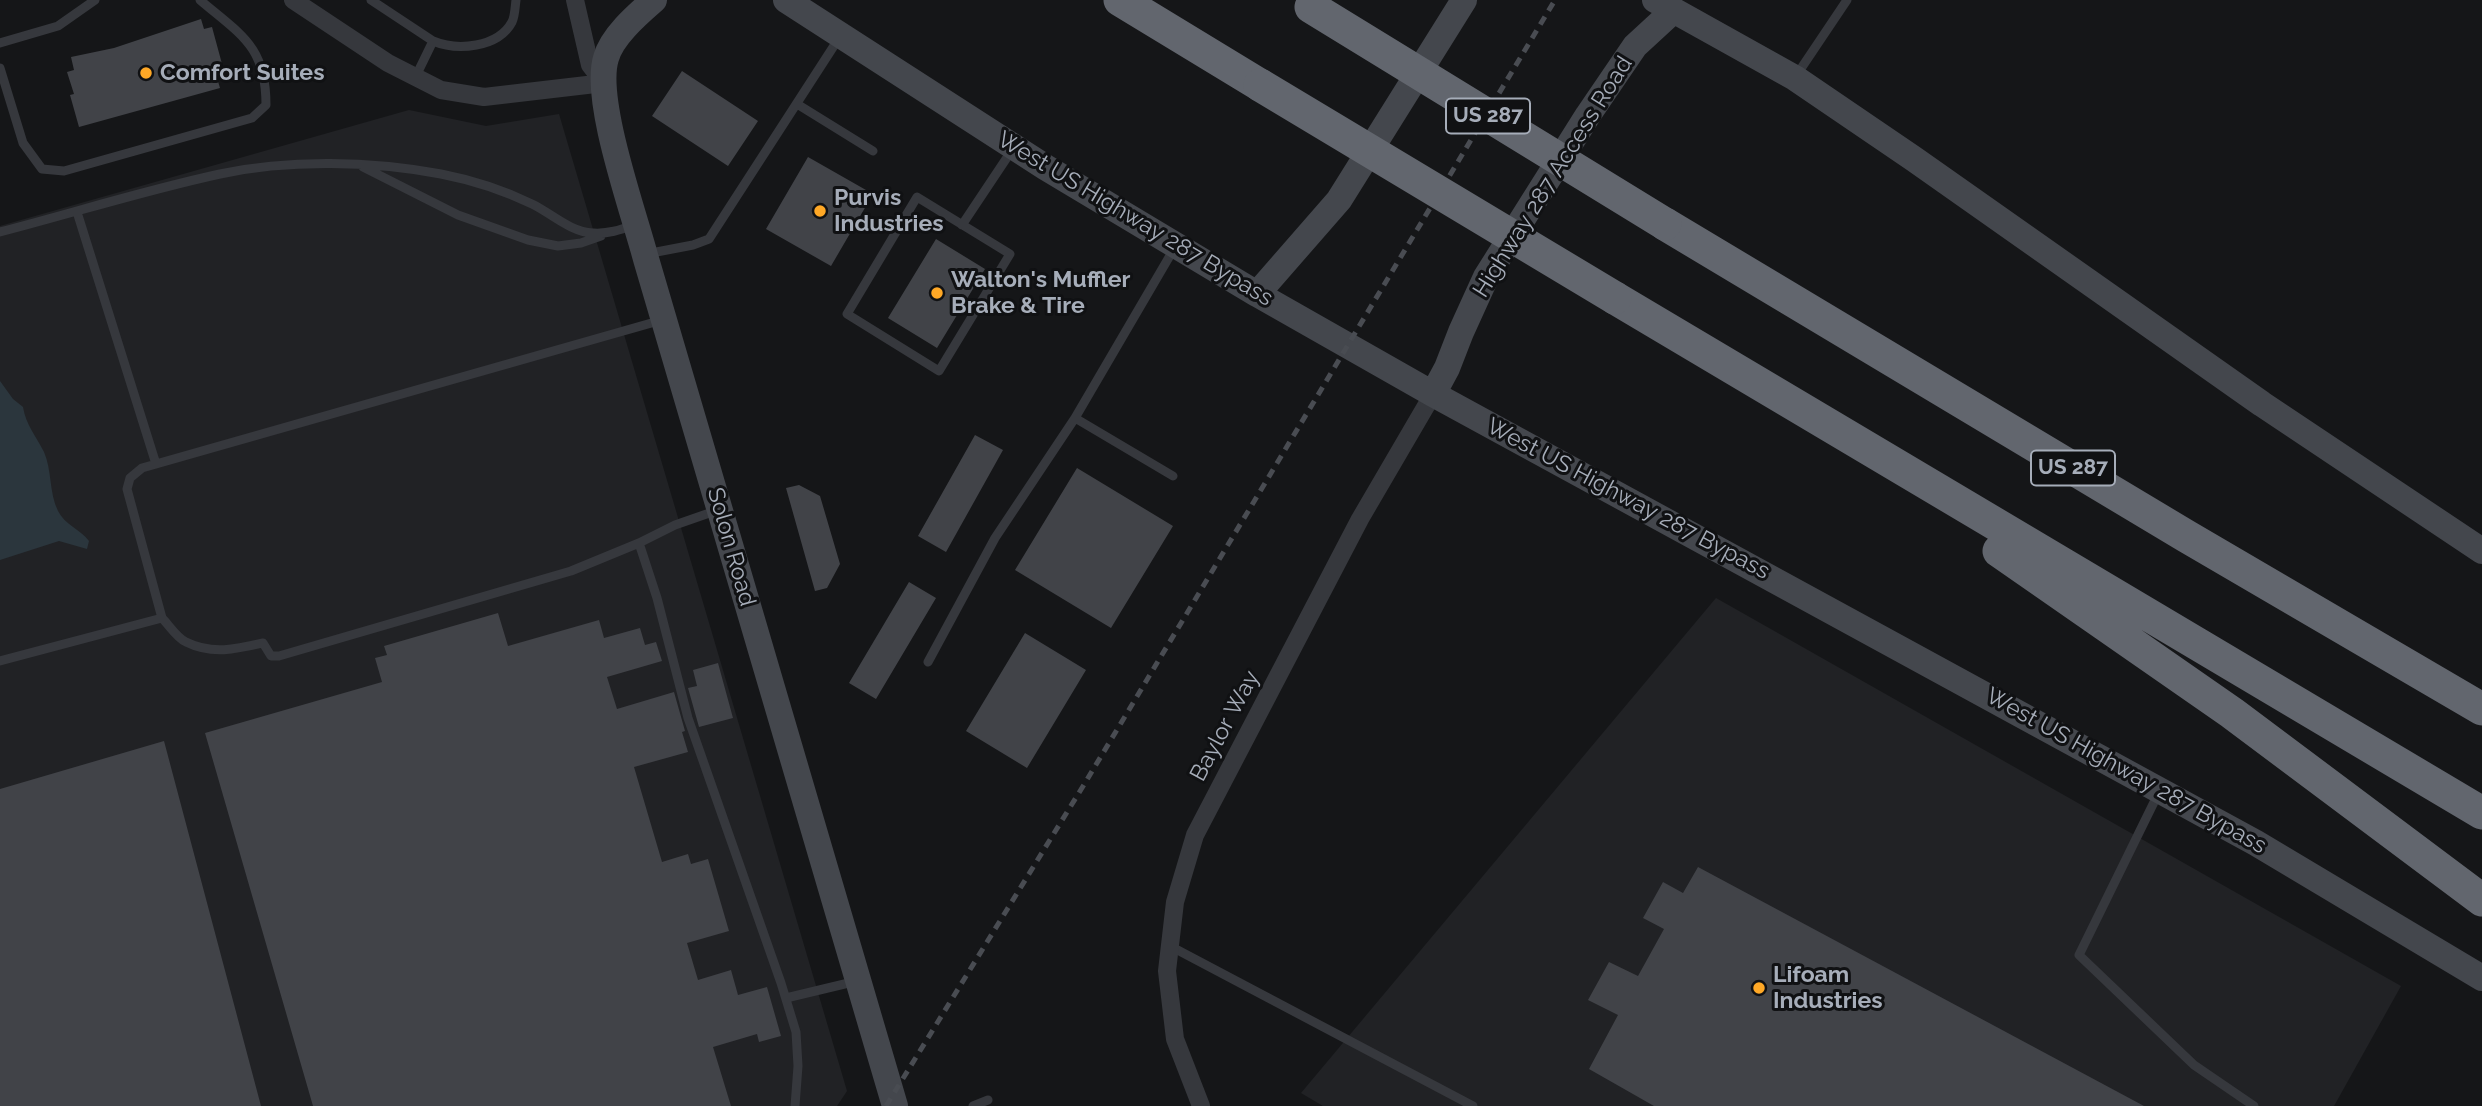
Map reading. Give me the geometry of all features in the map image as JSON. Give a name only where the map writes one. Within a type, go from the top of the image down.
[{"type":"highway","points":[[1120,0],[1950,499],[2482,813]]},
{"type":"highway","name":"US 287","points":[[1305,4],[1665,224],[2186,536],[2482,709]]},
{"type":"highway","points":[[1950,499],[1959,515],[1988,543],[2232,713],[2482,900]]},
{"type":"highway","points":[[2186,536],[2482,684]]},
{"type":"main road","name":"Solon Road","points":[[654,0],[633,17],[605,59],[604,83],[608,122],[644,254],[895,1106]]},
{"type":"main road","name":"West US Highway 287 Bypass","points":[[786,0],[1014,147],[1257,294],[1433,394],[2256,843],[2482,978]]},
{"type":"main road","points":[[1257,294],[1339,200],[1464,0]]},
{"type":"main road","points":[[1664,6],[1795,78],[2262,404],[2482,551]]},
{"type":"main road","name":"Highway 287 Access Road","points":[[1433,394],[1493,266],[1588,115],[1664,6]]},
{"type":"street","points":[[293,0],[388,63],[441,90],[484,97],[604,83]]},
{"type":"street","points":[[575,0],[590,65],[604,83]]},
{"type":"street","name":"Baylor Way","points":[[1201,1106],[1175,1040],[1167,971],[1175,902],[1195,835],[1360,519],[1433,394]]},
{"type":"lane","points":[[0,43],[58,26],[95,0]]},
{"type":"lane","points":[[0,68],[23,142],[42,169],[64,171],[252,118],[266,105],[266,80],[252,46],[200,0]]},
{"type":"lane","points":[[371,0],[433,41],[453,47],[482,43],[503,34],[513,20],[516,0]]},
{"type":"lane","points":[[1795,78],[1847,0]]},
{"type":"lane","points":[[644,254],[693,245],[709,239],[840,35]]},
{"type":"lane","points":[[415,78],[433,41]]},
{"type":"lane","points":[[797,104],[873,152]]},
{"type":"lane","points":[[962,225],[1014,147]]},
{"type":"lane","points":[[0,232],[222,174],[284,165],[359,165],[412,169],[462,178],[533,204],[580,230],[610,233]]},
{"type":"lane","points":[[359,165],[457,215],[528,240],[558,246],[581,243],[636,224]]},
{"type":"lane","points":[[917,197],[962,225],[1010,254],[939,371],[847,314],[917,197]]},
{"type":"lane","points":[[77,212],[156,464]]},
{"type":"lane","points":[[928,662],[995,538],[1075,418],[1175,245]]},
{"type":"lane","points":[[663,319],[142,468],[130,478],[127,489],[162,618],[184,642],[230,651],[263,643],[271,656],[279,656],[571,571],[675,525],[720,510]]},
{"type":"lane","points":[[1075,418],[1173,476]]},
{"type":"lane","points":[[639,543],[657,598],[688,718],[796,1032],[798,1066],[795,1106]]},
{"type":"lane","points":[[0,661],[162,618]]},
{"type":"lane","points":[[2160,790],[2079,955],[2194,1065],[2254,1106]]},
{"type":"lane","points":[[1170,946],[1473,1106]]},
{"type":"lane","points":[[786,998],[859,980]]},
{"type":"lane","points":[[973,1106],[988,1100]]},
{"type":"shaded area","points":[[409,110],[486,126],[559,114],[847,1091],[837,1106],[0,1106],[0,226]]},
{"type":"shaded area","points":[[0,381],[13,399],[23,407],[47,459],[58,511],[89,541],[87,549],[59,541],[0,560]]},
{"type":"shaded area","points":[[1716,598],[2401,986],[2334,1106],[1323,1106],[1301,1093]]},
{"type":"building","name":"Comfort Suites","points":[[201,19],[204,29],[212,27],[225,75],[217,78],[220,88],[79,127],[70,95],[74,94],[67,72],[74,70],[71,57],[114,48]]},
{"type":"building","points":[[682,71],[758,121],[728,166],[652,116]]},
{"type":"building","name":"Purvis Industries","points":[[808,157],[873,194],[831,266],[766,229]]},
{"type":"building","name":"Walton's Muffler Brake & Tire","points":[[936,239],[985,269],[937,348],[888,318]]},
{"type":"building","points":[[975,435],[1003,450],[946,552],[918,536]]},
{"type":"building","points":[[1077,468],[1173,526],[1111,628],[1015,570]]},
{"type":"building","points":[[799,485],[820,496],[840,564],[827,588],[815,591],[786,488]]},
{"type":"building","points":[[909,582],[936,598],[876,699],[849,683]]},
{"type":"building","points":[[498,613],[508,646],[599,620],[604,638],[640,628],[645,645],[656,642],[662,661],[607,677],[617,709],[674,692],[688,752],[634,767],[662,862],[688,854],[691,864],[708,859],[729,931],[687,943],[698,980],[731,970],[738,995],[767,987],[781,1036],[759,1042],[757,1034],[713,1047],[731,1106],[313,1106],[205,733],[382,682],[375,658],[387,655],[384,646]]},
{"type":"building","points":[[1025,633],[1086,670],[1027,768],[966,731]]},
{"type":"building","points":[[718,663],[733,718],[699,727],[688,688],[697,686],[693,670]]},
{"type":"building","points":[[164,741],[261,1106],[0,1106],[0,789]]},
{"type":"building","name":"Lifoam Industries","points":[[1698,867],[2144,1106],[1654,1106],[1589,1069],[1618,1015],[1588,1000],[1609,962],[1638,976],[1664,929],[1643,918],[1663,882],[1683,893]]},
{"type":"railway","points":[[886,1106],[1085,783],[1555,0]]},
{"type":"place","name":"Comfort Suites","points":[[146,73]]},
{"type":"place","name":"Purvis Industries","points":[[820,211]]},
{"type":"place","name":"Walton's Muffler Brake & Tire","points":[[937,293]]},
{"type":"place","name":"Lifoam Industries","points":[[1759,988]]}]
